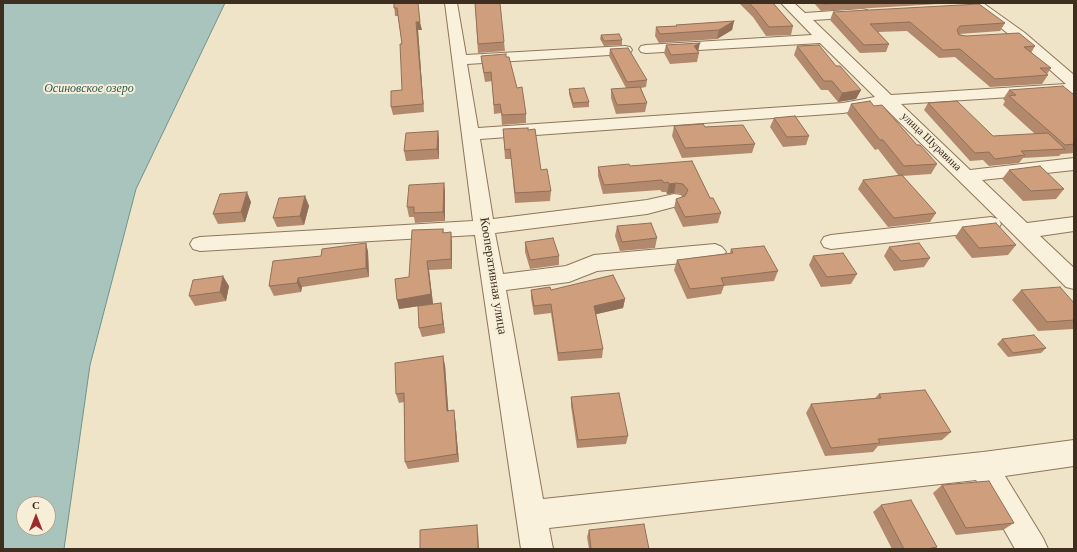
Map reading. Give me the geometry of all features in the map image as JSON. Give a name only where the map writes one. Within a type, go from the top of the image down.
[{"type":"street","name":"Кооперативная улица","points":[[451,3],[484,227],[533,515],[537,549]]},
{"type":"street","name":"улица Шуравина","points":[[787,3],[1074,281]]},
{"type":"street","points":[[972,5],[1020,36],[1074,83]]},
{"type":"street","points":[[802,17],[871,13]]},
{"type":"street","points":[[998,37],[1020,36]]},
{"type":"street","points":[[646,49],[824,39]]},
{"type":"street","points":[[459,60],[625,50]]},
{"type":"street","points":[[470,134],[843,108],[887,100],[1074,88]]},
{"type":"street","points":[[966,176],[1074,164]]},
{"type":"street","points":[[200,244],[484,227],[647,207],[674,200]]},
{"type":"street","points":[[831,242],[1074,224]]},
{"type":"street","points":[[494,283],[569,274],[594,263],[715,252]]},
{"type":"street","points":[[533,515],[983,466],[1074,453]]},
{"type":"street","points":[[983,466],[1032,549]]},
{"type":"water","name":"Осиновское озеро","points":[[3,3],[225,3],[136,189],[90,365],[64,549],[3,549]]},
{"type":"building","points":[[394,3],[418,3],[420,22],[416,22],[423,104],[391,107],[391,91],[402,90],[400,44],[402,44],[397,8],[394,8]]},
{"type":"building","points":[[475,3],[500,3],[504,42],[478,44]]},
{"type":"building","points":[[749,3],[773,3],[793,26],[769,27]]},
{"type":"building","points":[[822,3],[845,3],[823,4]]},
{"type":"building","points":[[979,4],[1005,23],[960,26],[957,30],[959,35],[966,36],[1019,33],[1035,46],[1024,47],[1051,68],[1040,68],[1048,75],[995,79],[960,49],[943,50],[910,22],[870,24],[889,44],[864,45],[833,12]]},
{"type":"building","points":[[734,21],[719,30],[660,34],[656,27],[677,26],[676,25]]},
{"type":"building","points":[[619,34],[622,40],[604,41],[601,35]]},
{"type":"building","points":[[700,43],[694,46],[699,53],[671,55],[666,45]]},
{"type":"building","points":[[819,45],[836,66],[840,66],[861,90],[842,93],[832,81],[824,81],[797,46]]},
{"type":"building","points":[[628,48],[647,80],[627,82],[610,49]]},
{"type":"building","points":[[506,54],[506,57],[509,57],[517,88],[522,87],[526,114],[502,115],[500,104],[494,105],[491,72],[484,73],[481,56]]},
{"type":"building","points":[[1063,86],[1074,95],[1074,144],[1065,145],[1009,96],[1016,95],[1009,90]]},
{"type":"building","points":[[640,87],[647,103],[617,105],[611,89]]},
{"type":"building","points":[[584,88],[589,102],[573,103],[569,89]]},
{"type":"building","points":[[870,101],[874,106],[882,105],[917,145],[920,145],[937,164],[904,166],[883,140],[880,140],[851,104]]},
{"type":"building","points":[[957,101],[993,136],[1048,133],[1065,149],[1021,151],[1025,155],[995,159],[989,152],[975,153],[928,103]]},
{"type":"building","points":[[795,116],[809,136],[787,137],[774,118]]},
{"type":"building","points":[[703,124],[705,127],[743,125],[755,144],[685,148],[674,126]]},
{"type":"building","points":[[528,128],[528,130],[535,129],[541,170],[547,169],[551,191],[515,193],[510,149],[505,150],[503,129]]},
{"type":"building","points":[[438,131],[437,149],[404,151],[406,133]]},
{"type":"building","points":[[692,161],[710,198],[713,198],[721,213],[685,217],[676,199],[685,196],[688,190],[683,184],[669,184],[668,182],[664,183],[662,180],[604,185],[598,167],[629,164],[630,166]]},
{"type":"building","points":[[1040,166],[1064,189],[1031,191],[1009,170]]},
{"type":"building","points":[[902,175],[936,213],[894,218],[863,180]]},
{"type":"building","points":[[444,183],[443,212],[414,213],[414,207],[407,207],[409,185]]},
{"type":"building","points":[[247,192],[241,212],[213,214],[220,194]]},
{"type":"building","points":[[305,196],[300,216],[273,218],[279,198]]},
{"type":"building","points":[[651,223],[657,238],[622,242],[617,226]]},
{"type":"building","points":[[996,223],[1016,245],[979,248],[962,227]]},
{"type":"building","points":[[443,229],[443,233],[451,232],[451,259],[427,261],[431,294],[397,300],[395,279],[409,277],[412,230]]},
{"type":"building","points":[[553,238],[559,256],[530,260],[525,242]]},
{"type":"building","points":[[366,243],[366,268],[298,278],[297,283],[269,286],[273,261],[321,256],[322,249]]},
{"type":"building","points":[[919,243],[930,258],[901,261],[889,247]]},
{"type":"building","points":[[764,246],[778,271],[721,278],[724,285],[690,289],[677,260],[733,253],[731,249]]},
{"type":"building","points":[[843,253],[857,274],[827,277],[813,256]]},
{"type":"building","points":[[613,275],[625,299],[594,306],[603,349],[558,353],[551,304],[534,306],[531,290],[550,287],[551,290]]},
{"type":"building","points":[[223,276],[220,292],[189,296],[193,280]]},
{"type":"building","points":[[1060,287],[1074,303],[1074,320],[1047,322],[1021,290]]},
{"type":"building","points":[[441,303],[443,324],[419,328],[418,306]]},
{"type":"building","points":[[1034,335],[1046,348],[1013,353],[1002,339]]},
{"type":"building","points":[[443,356],[447,411],[454,410],[457,454],[405,462],[404,393],[396,394],[395,363]]},
{"type":"building","points":[[925,390],[951,432],[878,439],[880,443],[831,448],[811,404],[881,398],[879,394]]},
{"type":"building","points":[[619,393],[628,436],[578,440],[571,397]]},
{"type":"building","points":[[989,481],[1014,523],[966,528],[942,485]]},
{"type":"building","points":[[911,500],[937,547],[927,549],[904,549],[881,505]]},
{"type":"building","points":[[644,524],[649,549],[591,549],[589,530]]},
{"type":"building","points":[[477,525],[478,549],[420,549],[420,530]]}]
